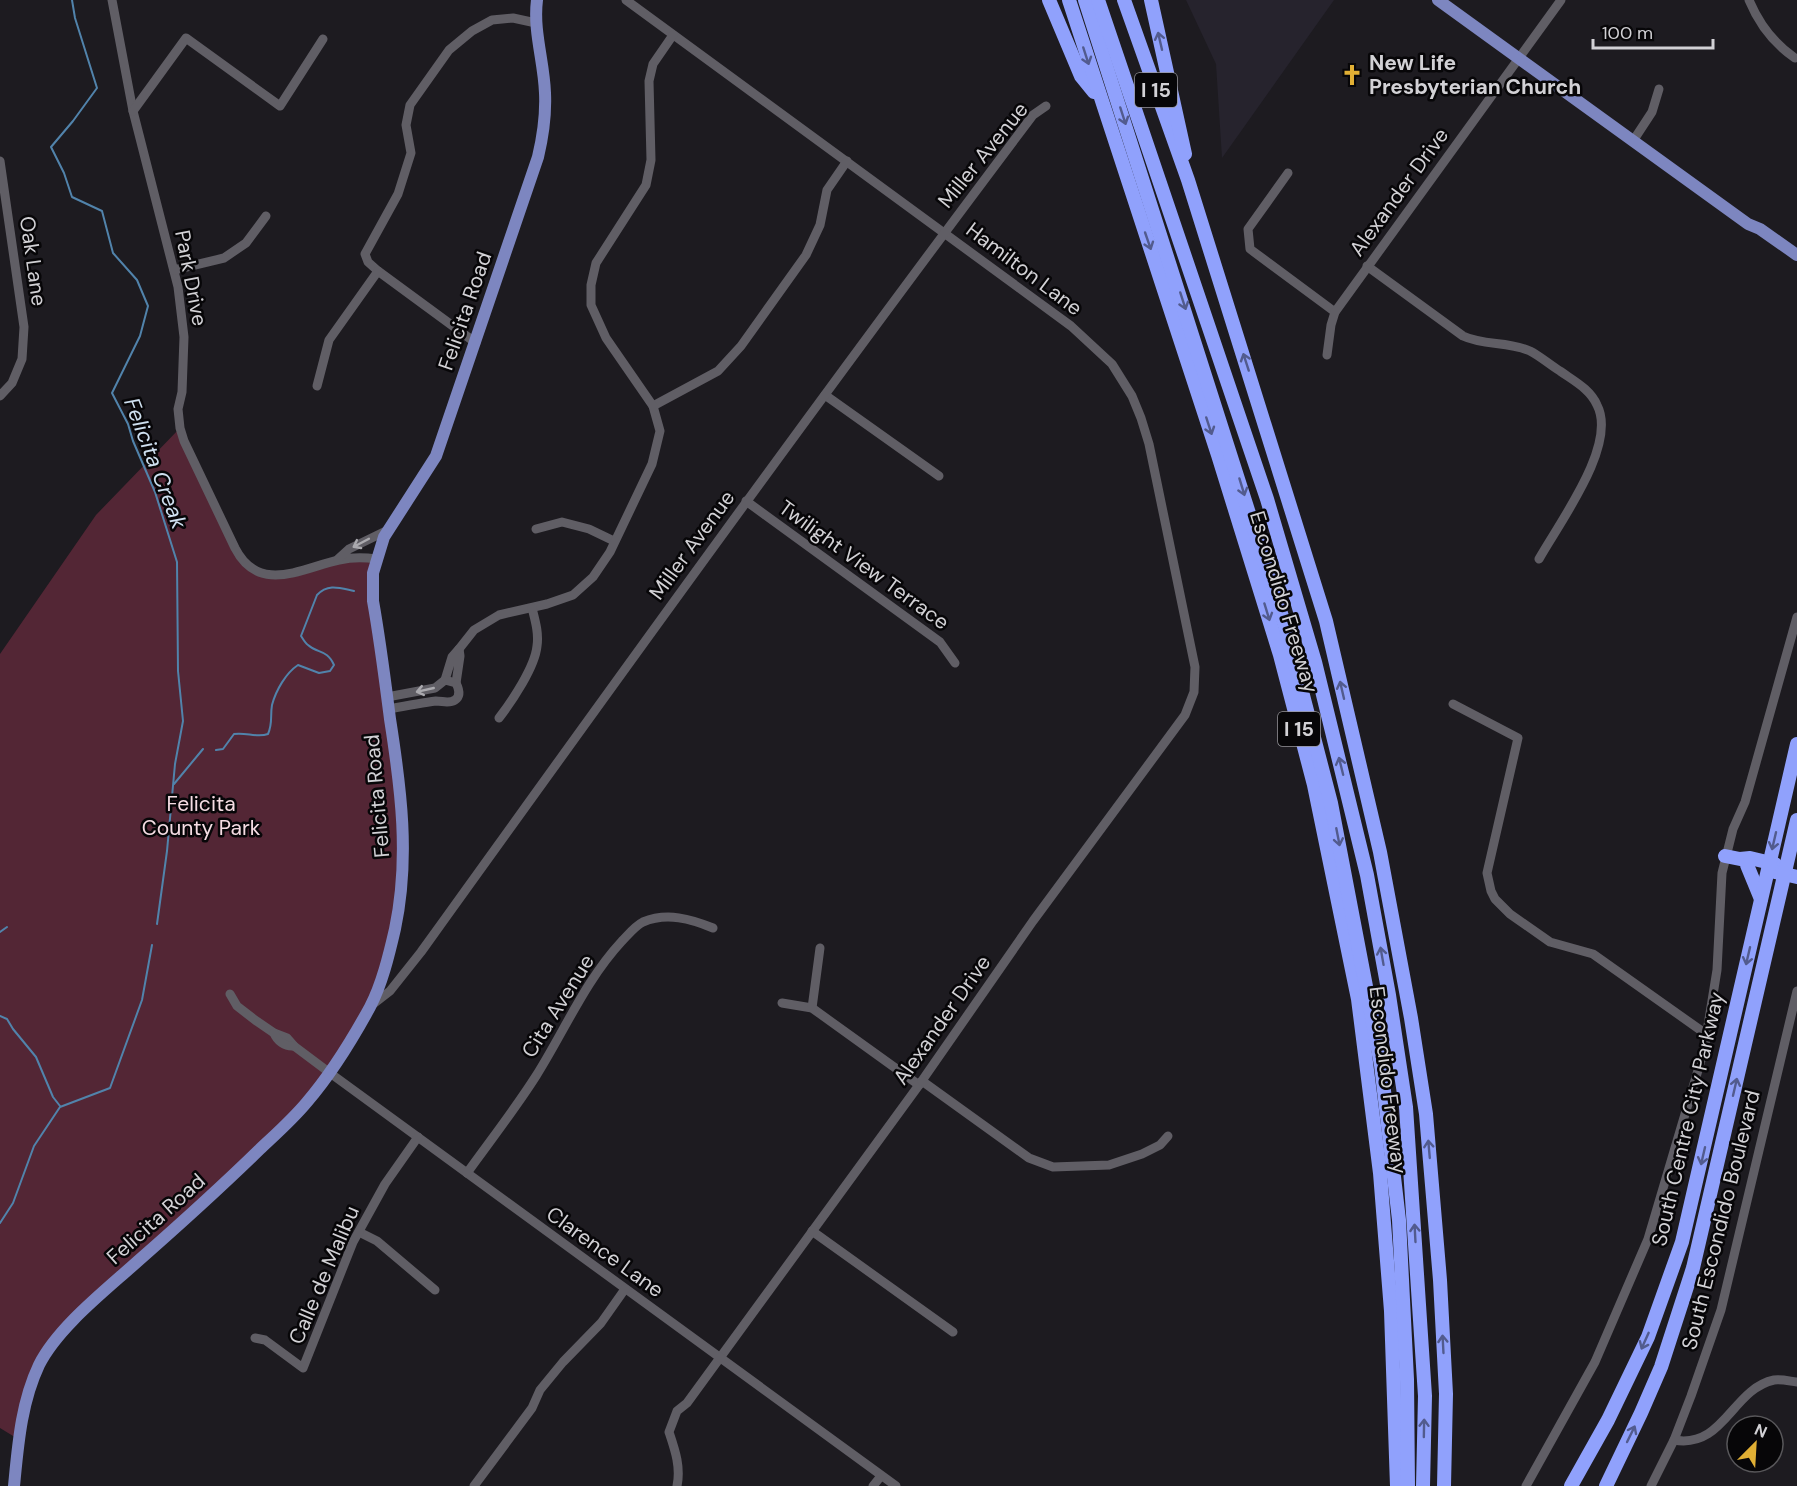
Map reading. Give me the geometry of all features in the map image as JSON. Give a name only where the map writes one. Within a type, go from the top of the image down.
[{"type":"highway","points":[[1049,0],[1081,76],[1100,98]]},
{"type":"highway","name":"Escondido Freeway","points":[[1069,0],[1225,477],[1280,655],[1317,797],[1358,999],[1377,1150],[1391,1311],[1397,1486]]},
{"type":"highway","points":[[1098,0],[1180,236],[1267,499],[1315,662],[1367,875],[1389,995],[1406,1107],[1425,1396],[1423,1486]]},
{"type":"highway","name":"Escondido Freeway","points":[[1124,0],[1188,180],[1326,621],[1380,852],[1411,1018],[1426,1114],[1440,1280],[1446,1394],[1444,1486]]},
{"type":"highway","points":[[1151,0],[1185,146],[1188,180]]},
{"type":"highway","points":[[1086,4],[1285,626],[1331,803],[1381,1065],[1398,1208],[1407,1378],[1408,1486]]},
{"type":"highway","name":"South Centre City Parkway","points":[[1571,1486],[1608,1420],[1648,1337],[1679,1252],[1692,1207],[1797,744]]},
{"type":"highway","points":[[1796,824],[1797,847]]},
{"type":"highway","name":"South Centre City Parkway","points":[[1606,1486],[1661,1367],[1690,1278],[1789,872],[1796,824]]},
{"type":"highway","points":[[1725,856],[1743,862],[1761,899]]},
{"type":"highway","points":[[1743,862],[1750,858],[1789,872]]},
{"type":"main road","name":"Felicita Road","points":[[14,1486],[18,1439],[25,1405],[40,1365],[60,1334],[237,1172],[307,1102],[330,1073],[370,1006],[386,965],[396,926],[404,859],[404,826],[373,601],[376,559],[388,530],[436,456],[476,344],[542,141],[545,92],[536,22],[537,0]]},
{"type":"main road","points":[[1438,0],[1748,224],[1760,229],[1797,255]]},
{"type":"street","name":"Park Drive","points":[[112,0],[133,111],[178,287],[184,338],[182,392],[178,409],[184,441],[239,556],[257,571],[275,576],[292,575],[337,560],[355,557],[376,559]]},
{"type":"street","name":"Hamilton Lane","points":[[626,0],[1086,338],[1112,364],[1132,396],[1149,444],[1194,652],[1196,681],[1191,702]]},
{"type":"street","name":"Alexander Drive","points":[[1327,355],[1335,312],[1561,0]]},
{"type":"street","points":[[1749,0],[1756,17],[1771,38],[1795,58]]},
{"type":"street","points":[[476,344],[378,271],[368,261],[365,254],[398,194],[411,153],[406,125],[407,112],[414,98],[449,50],[472,31],[492,20],[503,18],[536,22]]},
{"type":"street","points":[[388,703],[435,688],[446,680],[452,657],[474,630],[500,615],[573,595],[593,577],[614,541],[652,464],[660,431],[653,406],[606,338],[591,305],[591,285],[596,263],[646,185],[651,160],[649,81],[653,64],[673,35]]},
{"type":"street","points":[[133,111],[186,38],[280,106],[323,39]]},
{"type":"street","points":[[1633,141],[1652,112],[1659,89]]},
{"type":"street","name":"Miller Avenue","points":[[370,1006],[390,991],[421,952],[746,501],[944,232],[1034,115],[1046,106]]},
{"type":"street","name":"Oak Lane","points":[[0,161],[24,327],[22,359],[12,383],[0,396]]},
{"type":"street","points":[[653,406],[718,371],[741,346],[806,255],[820,225],[826,190],[847,161]]},
{"type":"street","points":[[1288,173],[1248,229],[1250,249],[1335,312]]},
{"type":"street","points":[[174,270],[224,258],[246,243],[266,216]]},
{"type":"street","points":[[1367,266],[1463,336],[1474,341],[1517,346],[1532,352],[1588,390],[1598,406],[1602,424],[1601,440],[1594,463],[1539,559]]},
{"type":"street","points":[[317,386],[329,340],[378,271]]},
{"type":"street","points":[[825,394],[939,476]]},
{"type":"street","name":"Twilight View Terrace","points":[[746,501],[940,642],[955,663]]},
{"type":"street","points":[[536,529],[562,522],[589,529],[614,541]]},
{"type":"street","name":"Park Drive","points":[[337,560],[349,549],[388,530]]},
{"type":"street","points":[[499,718],[509,706],[537,647],[537,627],[532,608]]},
{"type":"street","name":"South Centre City Parkway","points":[[1526,1486],[1595,1362],[1638,1266],[1678,1141],[1704,1050],[1717,970],[1720,896],[1725,856],[1733,829],[1745,802],[1797,618]]},
{"type":"street","points":[[388,703],[456,700],[459,694],[456,683],[459,650]]},
{"type":"street","points":[[446,680],[456,683]]},
{"type":"street","name":"Alexander Drive","points":[[677,1486],[676,1451],[669,1432],[677,1411],[687,1403],[920,1083],[1033,921],[1185,715],[1191,702]]},
{"type":"street","points":[[1452,704],[1518,738],[1498,816],[1487,873],[1495,899],[1510,914],[1550,942],[1593,954],[1706,1034]]},
{"type":"street","name":"Cita Avenue","points":[[467,1173],[536,1076],[587,987],[634,928],[642,922],[665,917],[688,918],[713,928]]},
{"type":"street","points":[[812,1008],[820,948]]},
{"type":"street","name":"South Escondido Boulevard","points":[[1651,1486],[1674,1440],[1709,1349],[1721,1310],[1797,991]]},
{"type":"street","name":"Clarence Lane","points":[[230,994],[237,1006],[274,1033],[287,1038],[330,1073],[896,1486]]},
{"type":"street","points":[[782,1003],[812,1008],[1029,1158],[1053,1167],[1109,1165],[1135,1157],[1160,1145],[1168,1136]]},
{"type":"street","name":"Calle de Malibu","points":[[255,1338],[265,1340],[303,1368],[358,1232],[385,1184],[418,1137]]},
{"type":"street","points":[[812,1231],[953,1332]]},
{"type":"street","points":[[358,1232],[377,1241],[435,1290]]},
{"type":"street","points":[[474,1486],[532,1408],[540,1390],[563,1362],[601,1323],[625,1289]]},
{"type":"street","points":[[1674,1440],[1684,1442],[1697,1440],[1722,1424],[1753,1390],[1761,1385],[1774,1380],[1797,1382]]},
{"type":"street","points":[[873,1486],[881,1476]]},
{"type":"shaded area","points":[[1186,0],[1334,0],[1222,158],[1216,64]]},
{"type":"green space","name":"Felicita County Park","points":[[180,428],[248,565],[275,576],[337,560],[376,559],[373,573],[404,859],[377,991],[307,1102],[112,1285],[40,1365],[18,1439],[0,1428],[0,654],[96,515]]},
{"type":"waterway","name":"Felicita Creak","points":[[72,0],[75,18],[97,88],[51,147],[64,173],[72,197],[102,211],[113,253],[137,280],[148,306],[140,336],[112,393],[128,424],[155,492],[177,562],[178,671],[183,721],[175,764],[157,924]]},
{"type":"waterway","points":[[216,750],[223,749],[234,734],[268,734],[276,694],[282,682],[298,665],[319,673],[330,671],[334,665],[328,656],[312,648],[301,636],[317,595],[321,591],[334,587],[354,591]]},
{"type":"waterway","points":[[174,784],[203,749]]},
{"type":"waterway","points":[[0,932],[7,927]]},
{"type":"waterway","name":"Felicita Creak","points":[[0,1223],[13,1203],[34,1146],[60,1107],[110,1088],[142,1000],[152,945]]},
{"type":"waterway","points":[[0,1016],[7,1019],[36,1057],[53,1097],[60,1106]]},
{"type":"place","name":"New Life Presbyterian Church","points":[[1352,75]]}]
